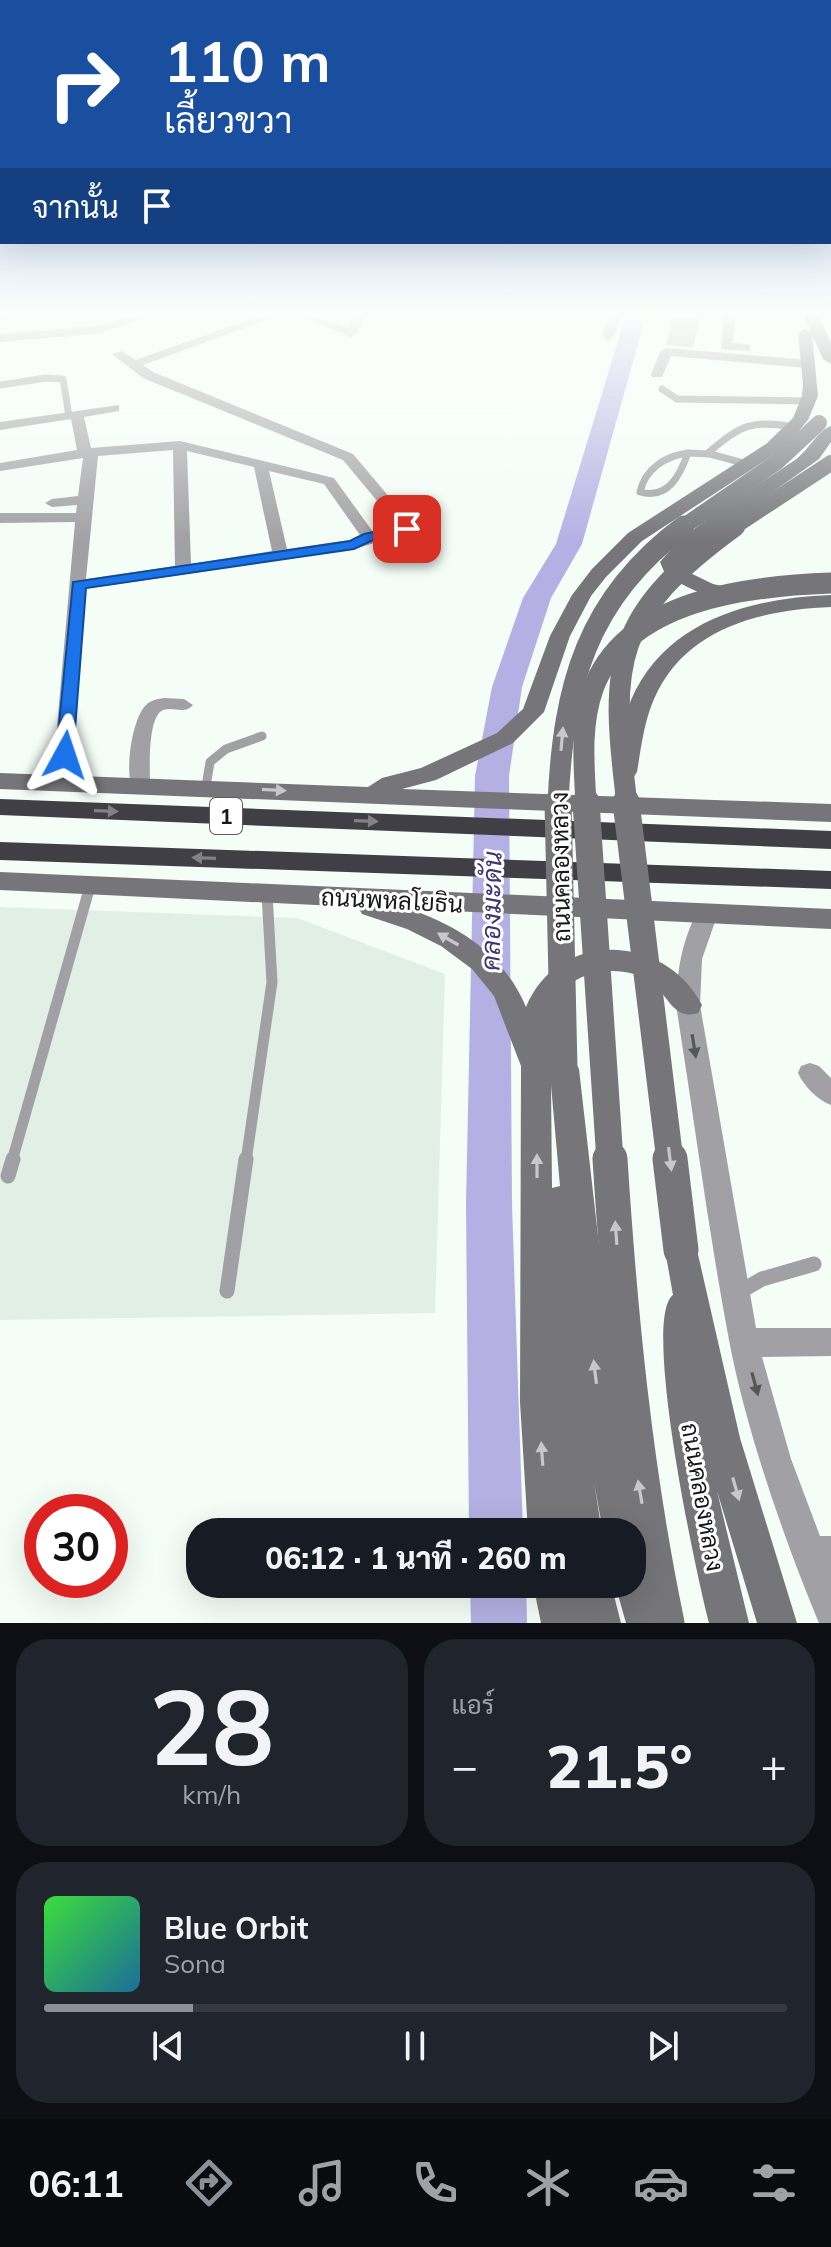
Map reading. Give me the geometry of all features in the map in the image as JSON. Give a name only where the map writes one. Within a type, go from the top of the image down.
[{"type":"highway","name":"1","points":[[0,807],[451,825],[536,816],[831,840]]},
{"type":"highway","name":"ถนนพหลโยธิน","points":[[0,851],[831,880]]},
{"type":"main road","points":[[375,795],[390,784],[428,774],[505,738],[533,712],[560,636],[582,595],[617,554],[635,537],[772,448],[795,427],[810,401],[811,391]]},
{"type":"main road","points":[[672,570],[670,562],[679,551],[783,480],[813,455],[825,427],[826,391]]},
{"type":"main road","name":"ถนนคลองหลวง","points":[[619,1518],[604,1440],[550,1068],[557,793],[564,718],[580,659],[619,588],[650,552],[825,427]]},
{"type":"main road","name":"ถนนคลองหลวง","points":[[729,1623],[701,1500],[685,1391],[681,1250],[617,713],[622,660],[633,629],[652,599],[724,534],[831,462]]},
{"type":"main road","points":[[675,510],[632,559],[644,570],[672,570],[689,582],[755,597],[831,592]]},
{"type":"main road","points":[[667,1623],[636,1465],[623,1332],[588,834],[584,734],[588,703],[606,663],[618,650],[671,613],[705,600],[753,588],[831,583]]},
{"type":"main road","points":[[624,775],[642,700],[653,676],[671,654],[701,632],[752,610],[831,601]]},
{"type":"main road","name":"1","points":[[0,781],[452,799],[536,816],[831,813]]},
{"type":"main road","name":"ถนนพหลโยธิน","points":[[0,881],[706,916],[831,919]]},
{"type":"main road","points":[[337,897],[416,922],[450,939],[482,961],[506,991],[550,1068],[538,1402],[546,1518]]},
{"type":"main road","points":[[581,1518],[570,1426],[550,1068],[541,1004],[551,987],[575,966],[601,961],[646,966],[669,982],[688,1005]]},
{"type":"main road","points":[[681,1250],[725,1451],[756,1565],[777,1623]]},
{"type":"main road","points":[[556,1598],[561,1623]]},
{"type":"main road","points":[[595,1598],[601,1623]]},
{"type":"main road","points":[[639,1598],[646,1623]]},
{"type":"street","points":[[186,391],[348,457],[421,544]]},
{"type":"street","points":[[0,426],[114,408]]},
{"type":"street","points":[[62,783],[88,453],[73,415]]},
{"type":"street","points":[[0,469],[88,453],[180,445],[329,481],[369,537]]},
{"type":"street","points":[[180,445],[183,569]]},
{"type":"street","points":[[260,464],[281,555]]},
{"type":"street","points":[[52,503],[84,509]]},
{"type":"street","points":[[0,518],[84,509]]},
{"type":"street","points":[[79,585],[354,544],[369,537],[407,529]]},
{"type":"street","points":[[140,785],[143,729],[152,709],[161,704],[184,705]]},
{"type":"street","points":[[706,916],[693,947],[688,1005],[734,1296],[776,1459],[820,1553],[831,1612]]},
{"type":"street","points":[[810,1073],[831,1094]]},
{"type":"street","points":[[744,1343],[831,1342]]},
{"type":"lane","points":[[66,391],[73,415]]},
{"type":"lane","points":[[664,391],[677,399],[810,401]]},
{"type":"lane","points":[[709,452],[750,421],[795,427]]},
{"type":"lane","points":[[688,452],[680,474],[663,493],[652,496],[640,492],[642,483],[657,463],[688,452],[709,452],[747,464]]},
{"type":"lane","points":[[206,787],[210,762],[226,749],[262,736]]},
{"type":"lane","points":[[8,1176],[90,886]]},
{"type":"lane","points":[[227,1291],[272,982],[267,894]]},
{"type":"lane","points":[[734,1296],[762,1279],[814,1264]]},
{"type":"shaded area","points":[[0,907],[297,918],[445,974],[435,1313],[0,1320]]},
{"type":"waterway","name":"คลองมะดัน","points":[[496,1518],[489,1205],[492,776],[507,687],[537,598],[569,544],[614,391]]},
{"type":"waterway","name":"คลองมะดัน","points":[[498,1598],[499,1623]]},
{"type":"route","points":[[65,755],[79,585],[354,544],[369,537],[407,529]]}]
